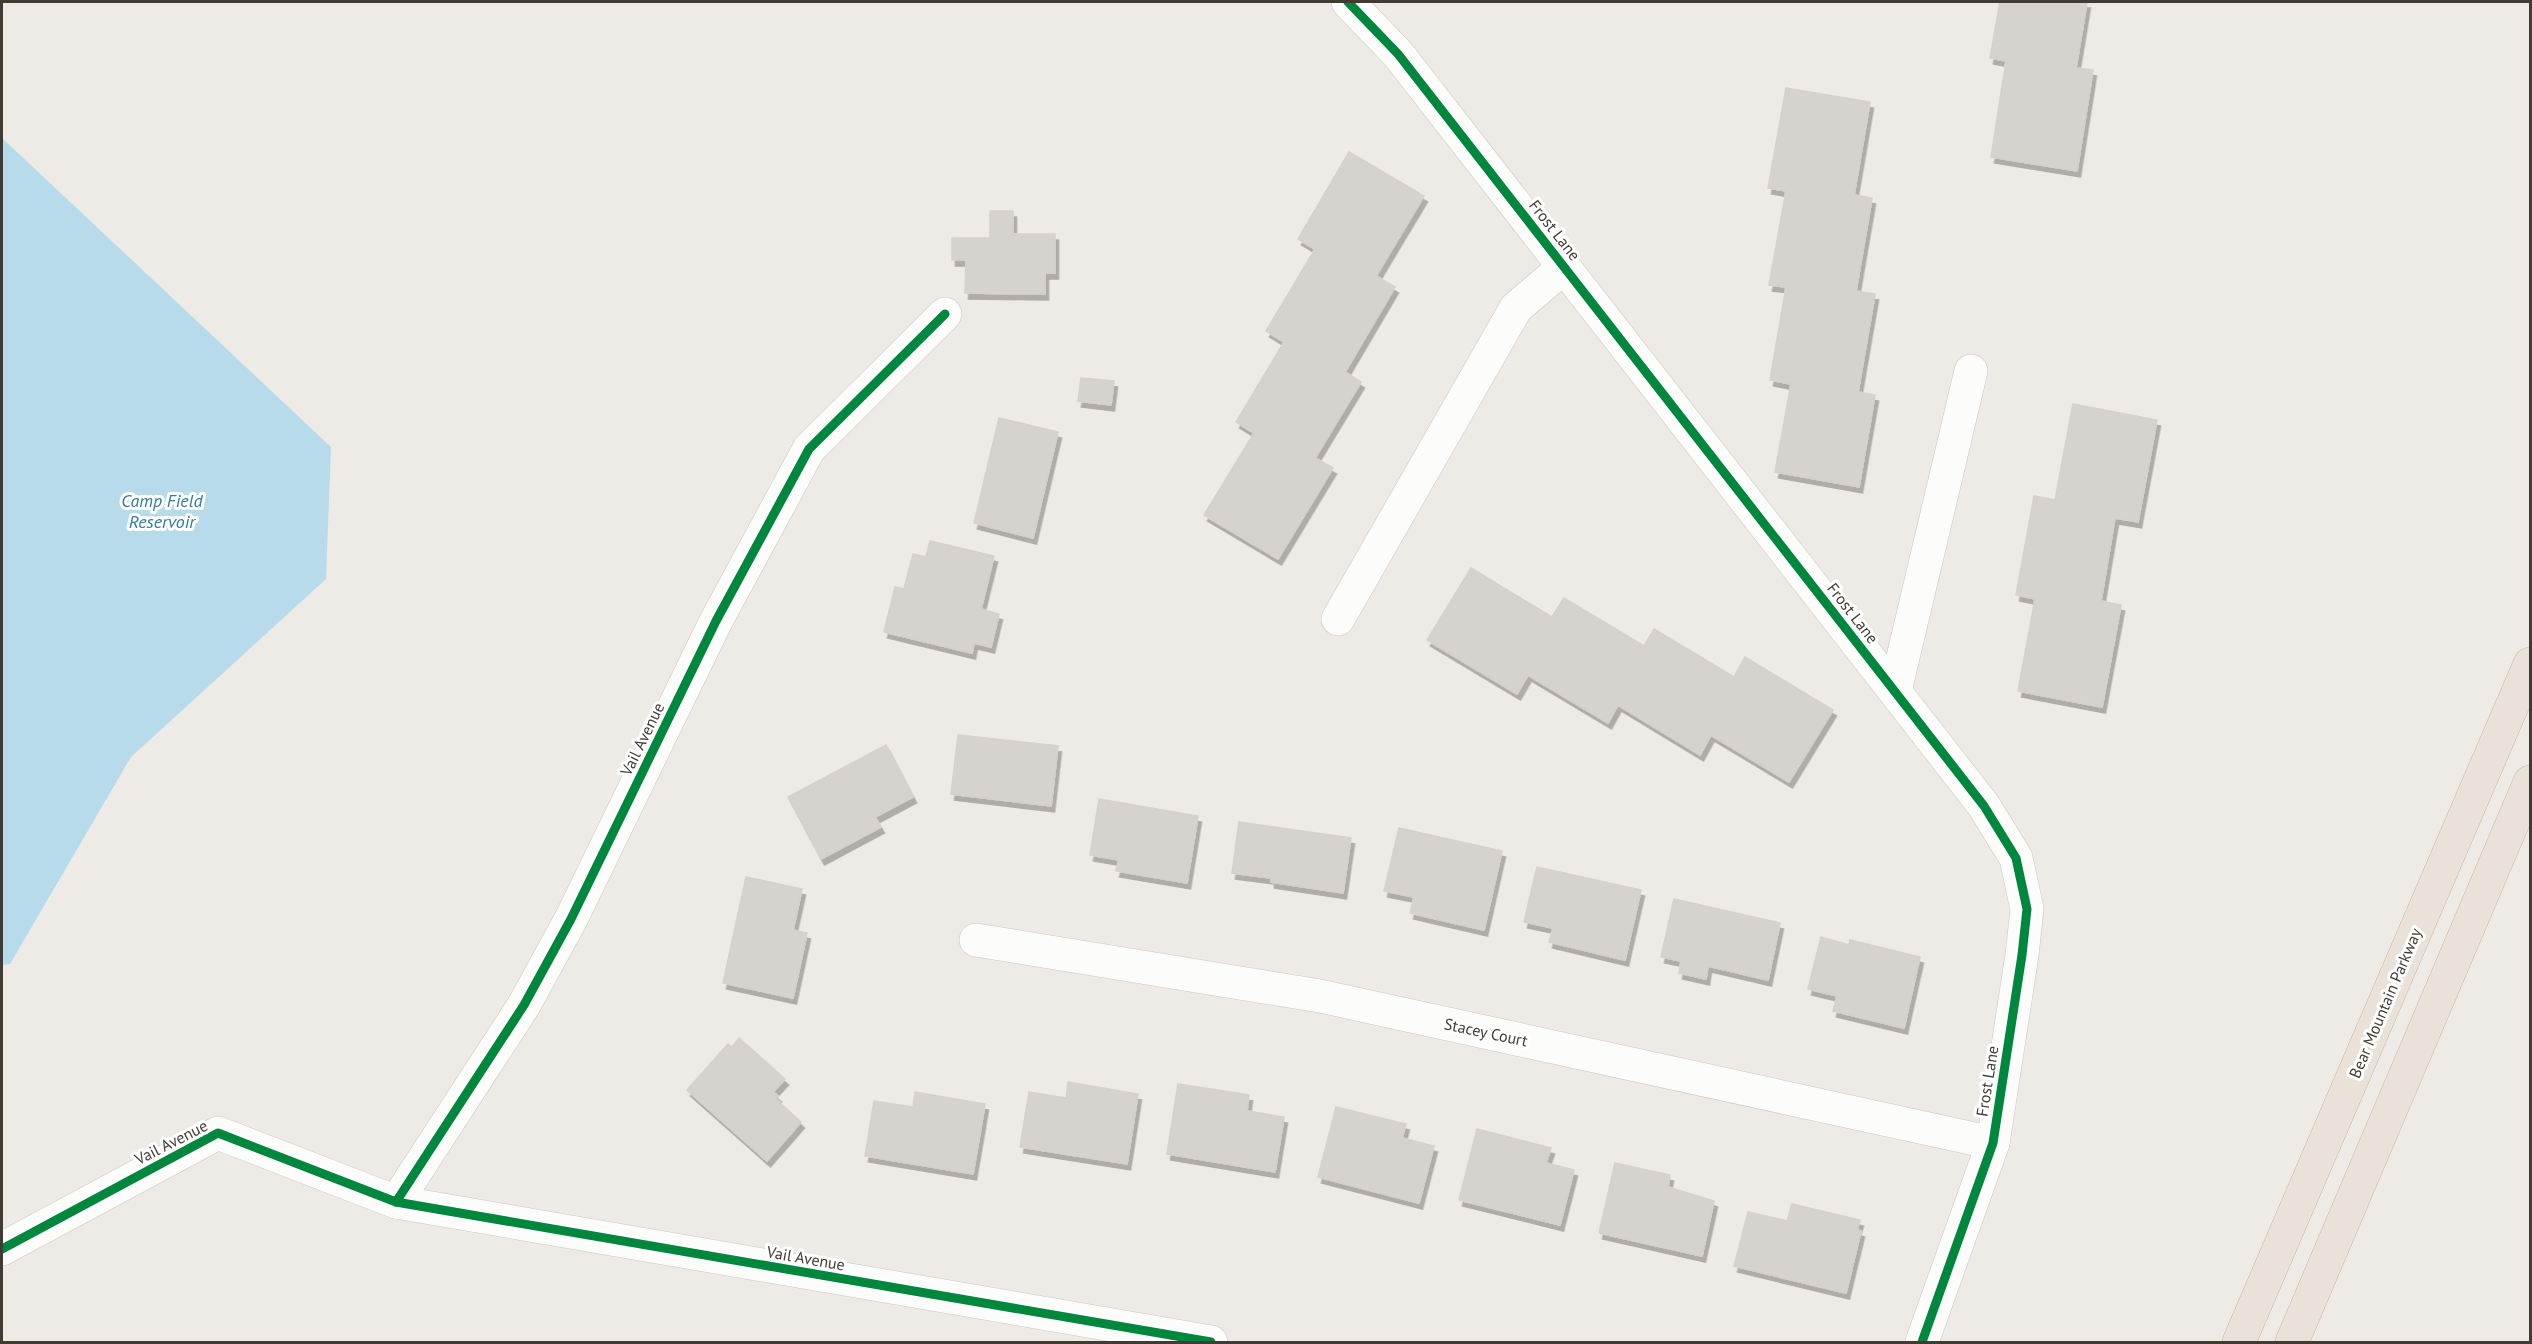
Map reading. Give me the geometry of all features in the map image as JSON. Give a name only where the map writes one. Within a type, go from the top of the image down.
[{"type":"highway","name":"Bear Mountain Parkway","points":[[2239,1342],[2530,664]]},
{"type":"highway","points":[[2292,1342],[2530,782]]},
{"type":"street","name":"Frost Lane","points":[[1350,2],[1398,54],[1895,691],[1984,806],[2016,858],[2027,909],[1993,1143],[1922,1342]]},
{"type":"street","points":[[1338,619],[1516,308],[1564,267]]},
{"type":"street","name":"Vail Avenue","points":[[396,1202],[530,995],[571,919],[716,621],[809,449],[945,314]]},
{"type":"street","points":[[1895,691],[1971,371]]},
{"type":"street","name":"Stacey Court","points":[[976,940],[1320,996],[1993,1143]]},
{"type":"street","name":"Vail Avenue","points":[[2,1249],[218,1133],[396,1202],[1211,1342]]},
{"type":"water","name":"Camp Field Reservoir","points":[[2,138],[331,447],[326,579],[131,757],[10,964],[2,965]]},
{"type":"building","points":[[2000,2],[2087,2],[2076,68],[2093,70],[2077,171],[1991,157],[2006,61],[1990,58]]},
{"type":"building","points":[[1786,88],[1870,102],[1854,195],[1872,198],[1856,291],[1875,294],[1858,392],[1875,395],[1859,487],[1775,472],[1791,384],[1770,380],[1786,287],[1769,285],[1786,191],[1768,188]]},
{"type":"building","points":[[1349,152],[1424,196],[1376,276],[1395,287],[1345,372],[1361,382],[1315,458],[1333,468],[1278,559],[1204,515],[1254,433],[1236,422],[1284,342],[1266,331],[1315,249],[1298,239]]},
{"type":"building","points":[[990,211],[1013,211],[1013,234],[1055,234],[1055,273],[1045,273],[1045,294],[965,293],[966,260],[952,260],[952,238],[990,238]]},
{"type":"building","points":[[1081,378],[1114,381],[1111,405],[1078,401]]},
{"type":"building","points":[[2073,404],[2157,420],[2138,522],[2115,518],[2101,601],[2121,605],[2102,707],[2018,691],[2035,599],[2016,595],[2034,496],[2055,500]]},
{"type":"building","points":[[999,418],[1058,432],[1033,538],[974,523]]},
{"type":"building","points":[[930,541],[994,556],[981,609],[999,614],[991,647],[974,643],[972,653],[884,632],[895,587],[904,589],[913,554],[926,557]]},
{"type":"building","points":[[1471,568],[1552,617],[1564,598],[1644,646],[1654,629],[1734,677],[1745,657],[1833,710],[1789,782],[1711,735],[1700,755],[1618,705],[1608,723],[1528,675],[1517,694],[1427,640]]},
{"type":"building","points":[[958,735],[1058,746],[1051,806],[951,794]]},
{"type":"building","points":[[886,745],[913,797],[875,817],[881,827],[821,859],[788,797]]},
{"type":"building","points":[[1099,799],[1198,816],[1187,883],[1116,871],[1119,860],[1090,855]]},
{"type":"building","points":[[1239,822],[1351,838],[1343,893],[1271,882],[1271,878],[1232,873]]},
{"type":"building","points":[[1399,828],[1502,851],[1484,930],[1410,913],[1414,897],[1384,891]]},
{"type":"building","points":[[1537,867],[1641,890],[1625,960],[1549,942],[1553,928],[1524,922]]},
{"type":"building","points":[[746,877],[802,889],[793,930],[807,933],[793,998],[723,983]]},
{"type":"building","points":[[1674,899],[1780,923],[1768,980],[1708,966],[1706,979],[1679,973],[1681,961],[1661,957]]},
{"type":"building","points":[[1821,937],[1849,945],[1850,940],[1920,957],[1904,1028],[1833,1011],[1837,996],[1808,989]]},
{"type":"building","points":[[739,1038],[785,1079],[773,1092],[778,1096],[775,1098],[801,1122],[767,1161],[687,1090],[728,1044],[732,1047]]},
{"type":"building","points":[[1068,1082],[1138,1094],[1127,1164],[1020,1147],[1029,1092],[1066,1098]]},
{"type":"building","points":[[1178,1084],[1249,1095],[1247,1111],[1284,1117],[1275,1172],[1167,1154]]},
{"type":"building","points":[[915,1092],[985,1104],[973,1174],[865,1156],[874,1101],[913,1107]]},
{"type":"building","points":[[1336,1107],[1406,1124],[1402,1138],[1434,1146],[1419,1203],[1318,1177]]},
{"type":"building","points":[[1477,1129],[1551,1148],[1546,1163],[1574,1170],[1560,1225],[1459,1200]]},
{"type":"building","points":[[1615,1163],[1670,1175],[1668,1187],[1714,1201],[1702,1256],[1599,1233]]},
{"type":"building","points":[[1792,1204],[1860,1220],[1857,1230],[1861,1231],[1846,1293],[1734,1266],[1748,1212],[1787,1221]]},
{"type":"cycle path","points":[[1348,2],[1398,54],[1984,806],[2016,858],[2027,909],[1993,1143],[1922,1342]]},
{"type":"cycle path","points":[[396,1202],[524,1005],[571,919],[716,621],[809,449],[945,314]]},
{"type":"cycle path","points":[[2,1249],[218,1133],[396,1202],[1211,1342]]}]
